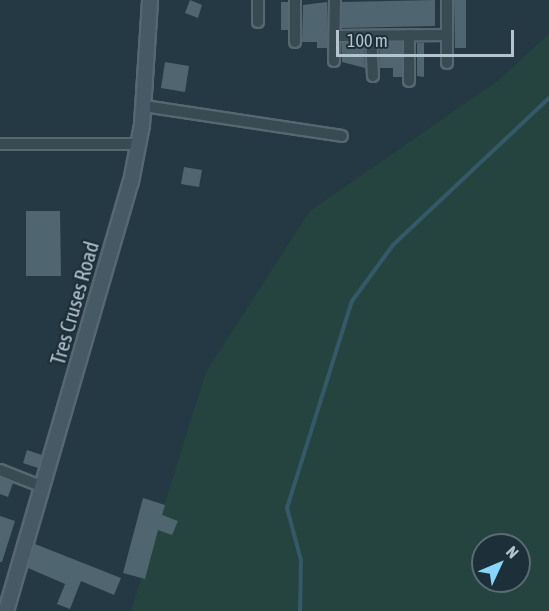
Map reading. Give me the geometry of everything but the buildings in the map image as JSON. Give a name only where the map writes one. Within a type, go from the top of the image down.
[{"type":"main road","name":"Tres Cruses Road","points":[[6,611],[139,144],[144,106],[150,0]]},
{"type":"street","points":[[258,0],[258,22]]},
{"type":"street","points":[[295,0],[295,42]]},
{"type":"street","points":[[334,0],[334,61]]},
{"type":"street","points":[[447,0],[447,63]]},
{"type":"street","points":[[409,35],[409,81]]},
{"type":"street","points":[[334,36],[447,35]]},
{"type":"street","points":[[371,36],[373,75]]},
{"type":"street","points":[[144,106],[342,136]]},
{"type":"street","points":[[0,144],[139,144]]},
{"type":"street","points":[[0,470],[43,487]]},
{"type":"green space","points":[[549,34],[549,611],[131,611],[206,372],[310,211],[499,80]]},
{"type":"waterway","points":[[300,611],[301,560],[287,508],[352,301],[393,245],[549,98]]}]
